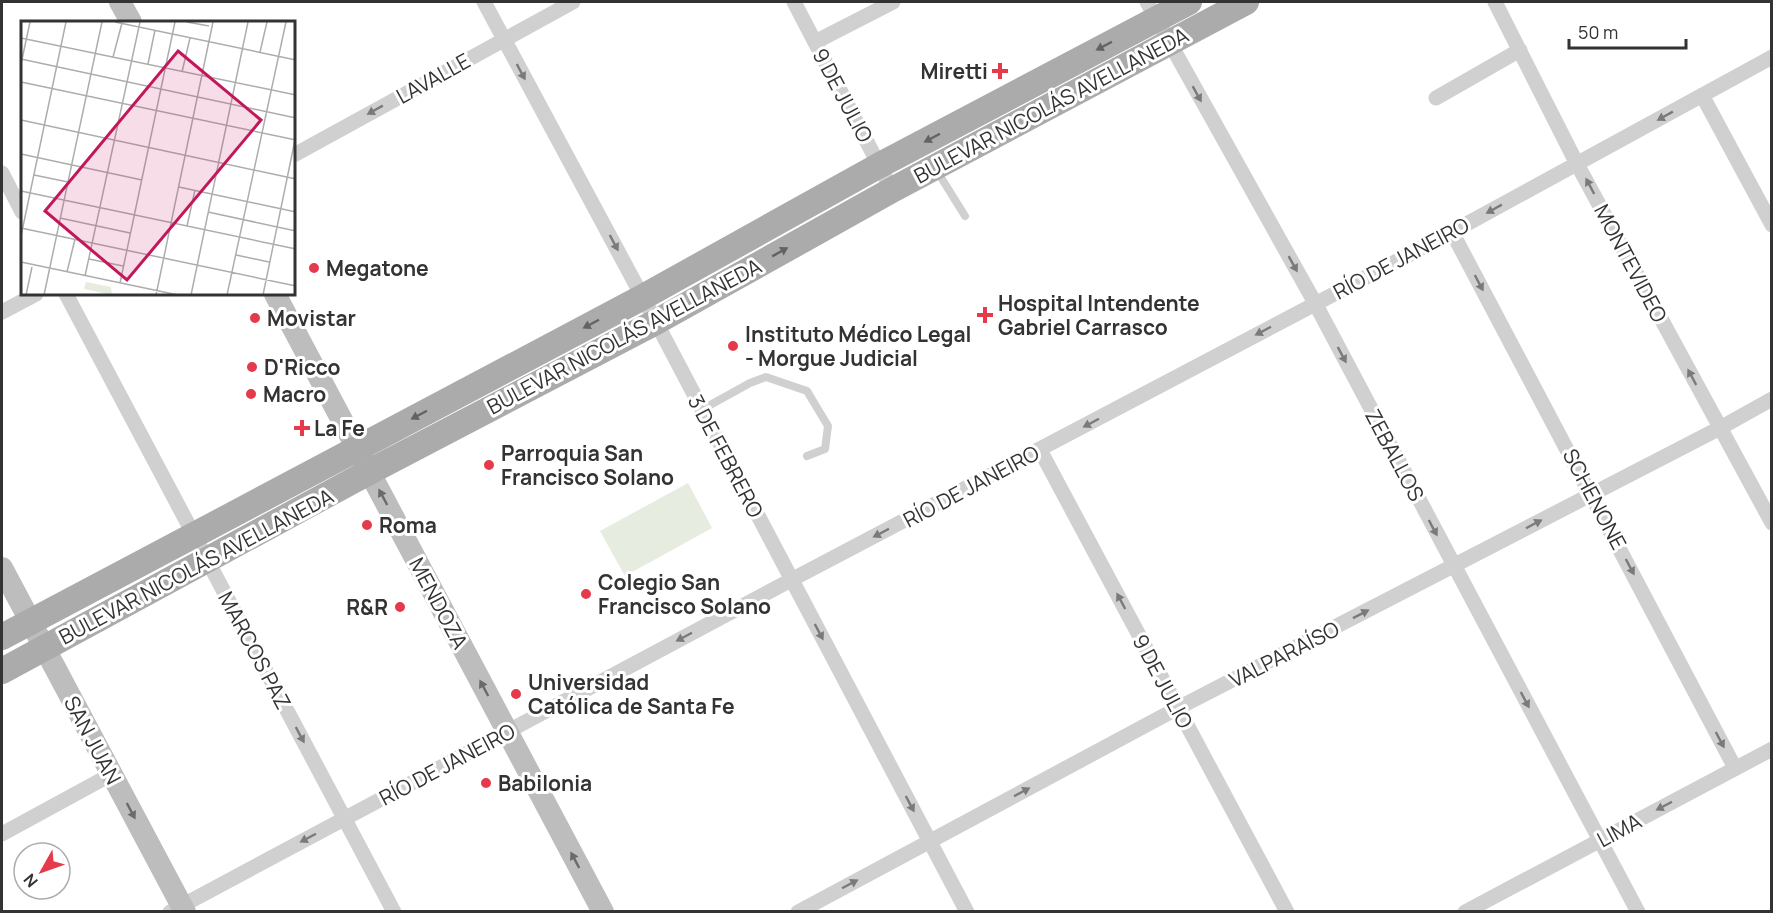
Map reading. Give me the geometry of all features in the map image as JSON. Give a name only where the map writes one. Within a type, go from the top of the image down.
[{"type":"main road","points":[[120,2],[130,21]]},
{"type":"main road","name":"BULEVAR NICOLÁS AVELLANEDA","points":[[2,637],[643,297],[1151,10],[1189,2]]},
{"type":"main road","name":"BULEVAR NICOLÁS AVELLANEDA","points":[[2,671],[369,472],[656,322],[892,190],[1246,2]]},
{"type":"main road","name":"MENDOZA","points":[[276,296],[603,912]]},
{"type":"main road","name":"SAN JUAN","points":[[2,568],[112,774],[179,909]]},
{"type":"street","name":"3 DE FEBRERO","points":[[484,2],[643,297],[701,411],[967,912]]},
{"type":"street","name":"LAVALLE","points":[[296,154],[573,2]]},
{"type":"street","name":"9 DE JULIO","points":[[794,2],[892,190]]},
{"type":"street","points":[[815,42],[893,2]]},
{"type":"street","name":"MONTEVIDEO","points":[[1495,2],[1577,164],[1772,523]]},
{"type":"street","name":"ZEBALLOS","points":[[1151,10],[1315,303],[1638,912]]},
{"type":"street","points":[[1436,98],[1520,50]]},
{"type":"street","name":"RÍO DE JANEIRO","points":[[179,909],[507,731],[1452,232],[1772,57]]},
{"type":"street","points":[[1702,95],[1772,225]]},
{"type":"street","points":[[2,173],[21,210]]},
{"type":"street","name":"SCHENONE","points":[[1452,232],[1735,768]]},
{"type":"street","points":[[2,312],[32,296]]},
{"type":"street","name":"MARCOS PAZ","points":[[67,296],[394,912]]},
{"type":"street","name":"VALPARAÍSO","points":[[798,912],[1178,708],[1453,567],[1772,399]]},
{"type":"street","name":"9 DE JULIO","points":[[1040,450],[1287,912]]},
{"type":"street","name":"LIMA","points":[[1465,912],[1772,749]]},
{"type":"street","points":[[2,834],[112,774]]},
{"type":"lane","points":[[935,167],[965,216]]},
{"type":"lane","points":[[701,411],[750,383],[766,377],[807,391],[828,426],[825,448],[807,456]]},
{"type":"shaded area","points":[[688,483],[712,528],[625,576],[600,531]]},
{"type":"place","name":"Miretti","points":[[1000,71]]},
{"type":"place","name":"Megatone","points":[[314,268]]},
{"type":"place","name":"Hospital Intendente Gabriel Carrasco","points":[[985,315]]},
{"type":"place","name":"Movistar","points":[[255,318]]},
{"type":"place","name":"Instituto Médico Legal - Morgue Judicial","points":[[733,346]]},
{"type":"place","name":"D'Ricco","points":[[252,367]]},
{"type":"place","name":"Macro","points":[[251,394]]},
{"type":"place","name":"La Fe","points":[[302,428]]},
{"type":"place","name":"Parroquia San Francisco Solano","points":[[489,465]]},
{"type":"place","name":"Roma","points":[[367,525]]},
{"type":"place","name":"Colegio San Francisco Solano","points":[[586,594]]},
{"type":"place","name":"R&R","points":[[400,607]]},
{"type":"place","name":"Universidad Católica de Santa Fe","points":[[516,694]]},
{"type":"place","name":"Babilonia","points":[[486,783]]}]
